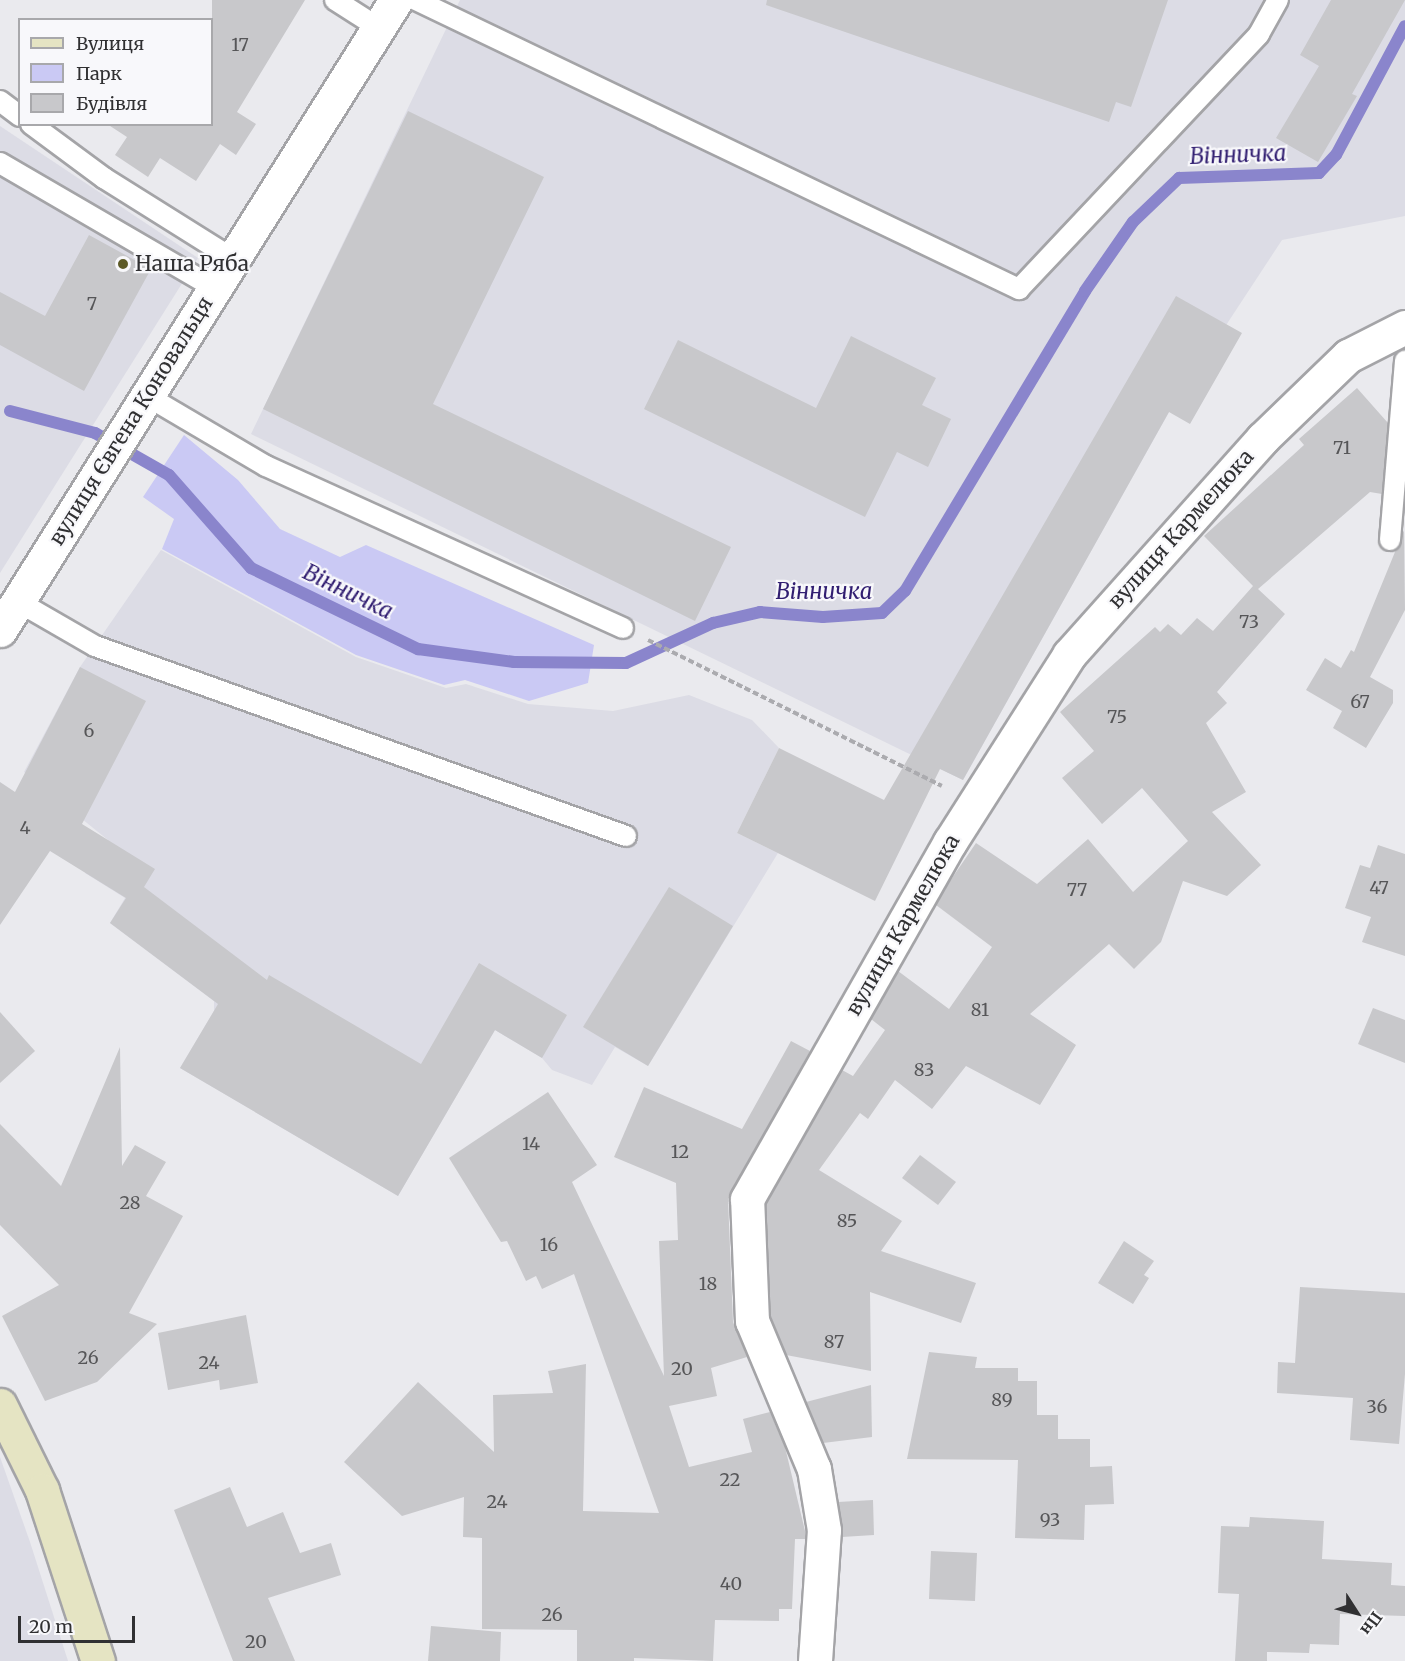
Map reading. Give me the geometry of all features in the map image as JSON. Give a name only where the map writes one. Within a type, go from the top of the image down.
[{"type":"main road","points":[[0,1405],[42,1490],[98,1661]]},
{"type":"street","name":"вулиця Євгена Коновальця","points":[[0,630],[396,0]]},
{"type":"street","name":"вулиця Кармелюка","points":[[815,1661],[824,1530],[814,1468],[752,1321],[747,1199],[950,842],[1069,655],[1262,439],[1348,356],[1405,327]]},
{"type":"lane","points":[[335,0],[379,28]]},
{"type":"lane","points":[[416,0],[1018,289],[1259,34],[1278,0]]},
{"type":"lane","points":[[0,101],[18,114]]},
{"type":"lane","points":[[34,126],[104,178],[233,259]]},
{"type":"lane","points":[[0,163],[214,288]]},
{"type":"lane","points":[[1390,540],[1405,361]]},
{"type":"lane","points":[[147,396],[266,466],[622,628]]},
{"type":"lane","points":[[17,601],[95,646],[626,836]]},
{"type":"path","points":[[622,628],[728,678],[975,803]]},
{"type":"shaded area","points":[[460,0],[1405,0],[1405,216],[1282,240],[1169,412],[963,780],[251,434]]},
{"type":"shaded area","points":[[0,126],[198,258],[0,573]]},
{"type":"shaded area","points":[[161,550],[356,657],[446,688],[466,684],[528,704],[613,711],[689,695],[752,720],[779,748],[737,833],[778,853],[648,1066],[615,1047],[592,1085],[552,1070],[542,1058],[495,1030],[398,1196],[180,1068],[214,1011],[214,1001],[110,923],[125,898],[85,873],[108,840],[24,772],[80,667]]},
{"type":"shaded area","points":[[0,1457],[30,1542],[68,1661],[0,1661]]},
{"type":"green space","points":[[184,435],[238,480],[280,529],[340,557],[366,545],[594,645],[588,683],[529,701],[465,680],[444,685],[356,655],[162,549],[174,519],[143,497]]},
{"type":"building","points":[[212,0],[305,0],[237,112],[256,124],[236,155],[220,144],[196,181],[160,158],[148,177],[115,155],[127,137],[110,126],[213,126]]},
{"type":"building","points":[[767,0],[1168,0],[1131,107],[1116,102],[1109,122],[766,5]]},
{"type":"building","points":[[1331,0],[1405,0],[1352,94],[1357,96],[1318,162],[1276,138],[1319,66],[1300,55]]},
{"type":"building","points":[[408,111],[544,177],[433,404],[731,547],[695,621],[263,409]]},
{"type":"building","points":[[89,235],[151,269],[84,391],[0,345],[0,292],[45,316]]},
{"type":"building","points":[[1176,296],[1242,333],[1190,424],[1169,412],[963,780],[940,769],[875,901],[737,833],[779,748],[884,800]]},
{"type":"building","points":[[851,336],[936,378],[922,405],[951,419],[928,467],[897,452],[865,517],[644,409],[678,340],[816,408]]},
{"type":"building","points":[[1357,388],[1388,423],[1382,494],[1370,492],[1258,589],[1285,614],[1217,692],[1227,703],[1206,723],[1246,792],[1212,812],[1261,865],[1227,896],[1183,881],[1161,942],[1134,969],[1109,944],[1030,1014],[1076,1045],[1040,1105],[966,1066],[932,1109],[895,1080],[868,1119],[860,1113],[819,1170],[902,1221],[881,1251],[976,1283],[961,1323],[870,1292],[871,1371],[786,1355],[771,1317],[766,1204],[842,1070],[853,1076],[885,1030],[871,1019],[898,971],[949,1009],[992,947],[936,905],[948,884],[976,843],[1037,884],[1088,839],[1133,892],[1188,841],[1142,788],[1102,824],[1062,778],[1094,751],[1060,712],[1155,627],[1160,632],[1168,624],[1181,635],[1197,618],[1213,631],[1253,586],[1204,536],[1304,445],[1299,439]]},
{"type":"building","points":[[1404,530],[1405,610],[1370,677],[1393,690],[1393,703],[1366,748],[1333,728],[1342,711],[1306,690],[1325,658],[1341,668],[1351,650],[1354,652]]},
{"type":"building","points":[[80,667],[146,701],[82,824],[155,869],[144,887],[267,980],[269,975],[421,1064],[479,963],[567,1015],[542,1058],[495,1030],[398,1196],[180,1068],[218,1004],[110,923],[126,898],[50,851],[0,925],[0,782],[15,792]]},
{"type":"building","points":[[1378,845],[1405,854],[1405,956],[1362,942],[1371,917],[1345,908],[1360,865],[1370,868]]},
{"type":"building","points":[[669,887],[733,926],[648,1066],[583,1027]]},
{"type":"building","points":[[1373,1008],[1405,1020],[1405,1063],[1358,1044]]},
{"type":"building","points":[[0,1012],[35,1051],[0,1083]]},
{"type":"building","points":[[791,1041],[810,1051],[728,1199],[733,1322],[747,1357],[711,1368],[717,1396],[669,1406],[689,1467],[752,1452],[743,1419],[770,1412],[785,1447],[805,1531],[805,1539],[795,1539],[792,1609],[779,1609],[779,1621],[715,1620],[713,1661],[634,1658],[634,1661],[577,1661],[577,1630],[482,1629],[482,1538],[463,1537],[464,1497],[402,1516],[344,1462],[418,1382],[494,1452],[493,1395],[553,1393],[548,1371],[586,1364],[583,1511],[659,1513],[574,1274],[542,1289],[536,1276],[526,1281],[507,1241],[501,1242],[449,1158],[548,1092],[597,1165],[572,1182],[664,1376],[659,1241],[678,1240],[676,1183],[614,1157],[644,1087],[742,1129]]},
{"type":"building","points":[[120,1047],[122,1166],[135,1145],[166,1162],[146,1196],[183,1216],[129,1313],[157,1324],[97,1382],[45,1401],[2,1316],[59,1285],[0,1225],[0,1124],[61,1186]]},
{"type":"building","points":[[920,1155],[956,1182],[938,1205],[902,1178]]},
{"type":"building","points":[[1124,1241],[1154,1261],[1144,1275],[1149,1278],[1133,1304],[1098,1283]]},
{"type":"building","points":[[1300,1287],[1405,1293],[1405,1374],[1399,1444],[1350,1440],[1353,1398],[1277,1393],[1278,1362],[1295,1363]]},
{"type":"building","points":[[246,1315],[258,1383],[220,1390],[219,1380],[168,1390],[158,1333]]},
{"type":"building","points":[[929,1352],[977,1357],[975,1368],[1018,1368],[1018,1381],[1037,1381],[1037,1415],[1058,1415],[1058,1439],[1090,1439],[1090,1467],[1112,1466],[1114,1504],[1085,1505],[1084,1540],[1015,1538],[1018,1460],[907,1459]]},
{"type":"building","points":[[871,1385],[872,1437],[823,1443],[806,1402]]},
{"type":"building","points":[[230,1487],[247,1527],[283,1512],[300,1553],[331,1543],[341,1575],[268,1598],[295,1661],[233,1661],[174,1510]]},
{"type":"building","points":[[873,1500],[874,1535],[842,1537],[838,1502]]},
{"type":"building","points":[[1250,1517],[1324,1521],[1322,1559],[1392,1563],[1391,1585],[1405,1586],[1405,1616],[1340,1614],[1339,1645],[1310,1644],[1309,1653],[1267,1652],[1267,1661],[1235,1661],[1239,1594],[1218,1593],[1221,1526],[1249,1527]]},
{"type":"building","points":[[931,1551],[977,1553],[975,1601],[929,1599]]},
{"type":"building","points":[[431,1626],[501,1632],[500,1661],[428,1661]]},
{"type":"waterway","name":"Вінничка","points":[[10,411],[95,433],[169,475],[251,568],[418,649],[514,662],[626,663],[713,623],[760,612],[823,617],[882,613],[905,591],[1085,291],[1133,222],[1179,178],[1319,173],[1336,155],[1405,26]]},
{"type":"place","name":"Наша Ряба","points":[[123,264]]}]
